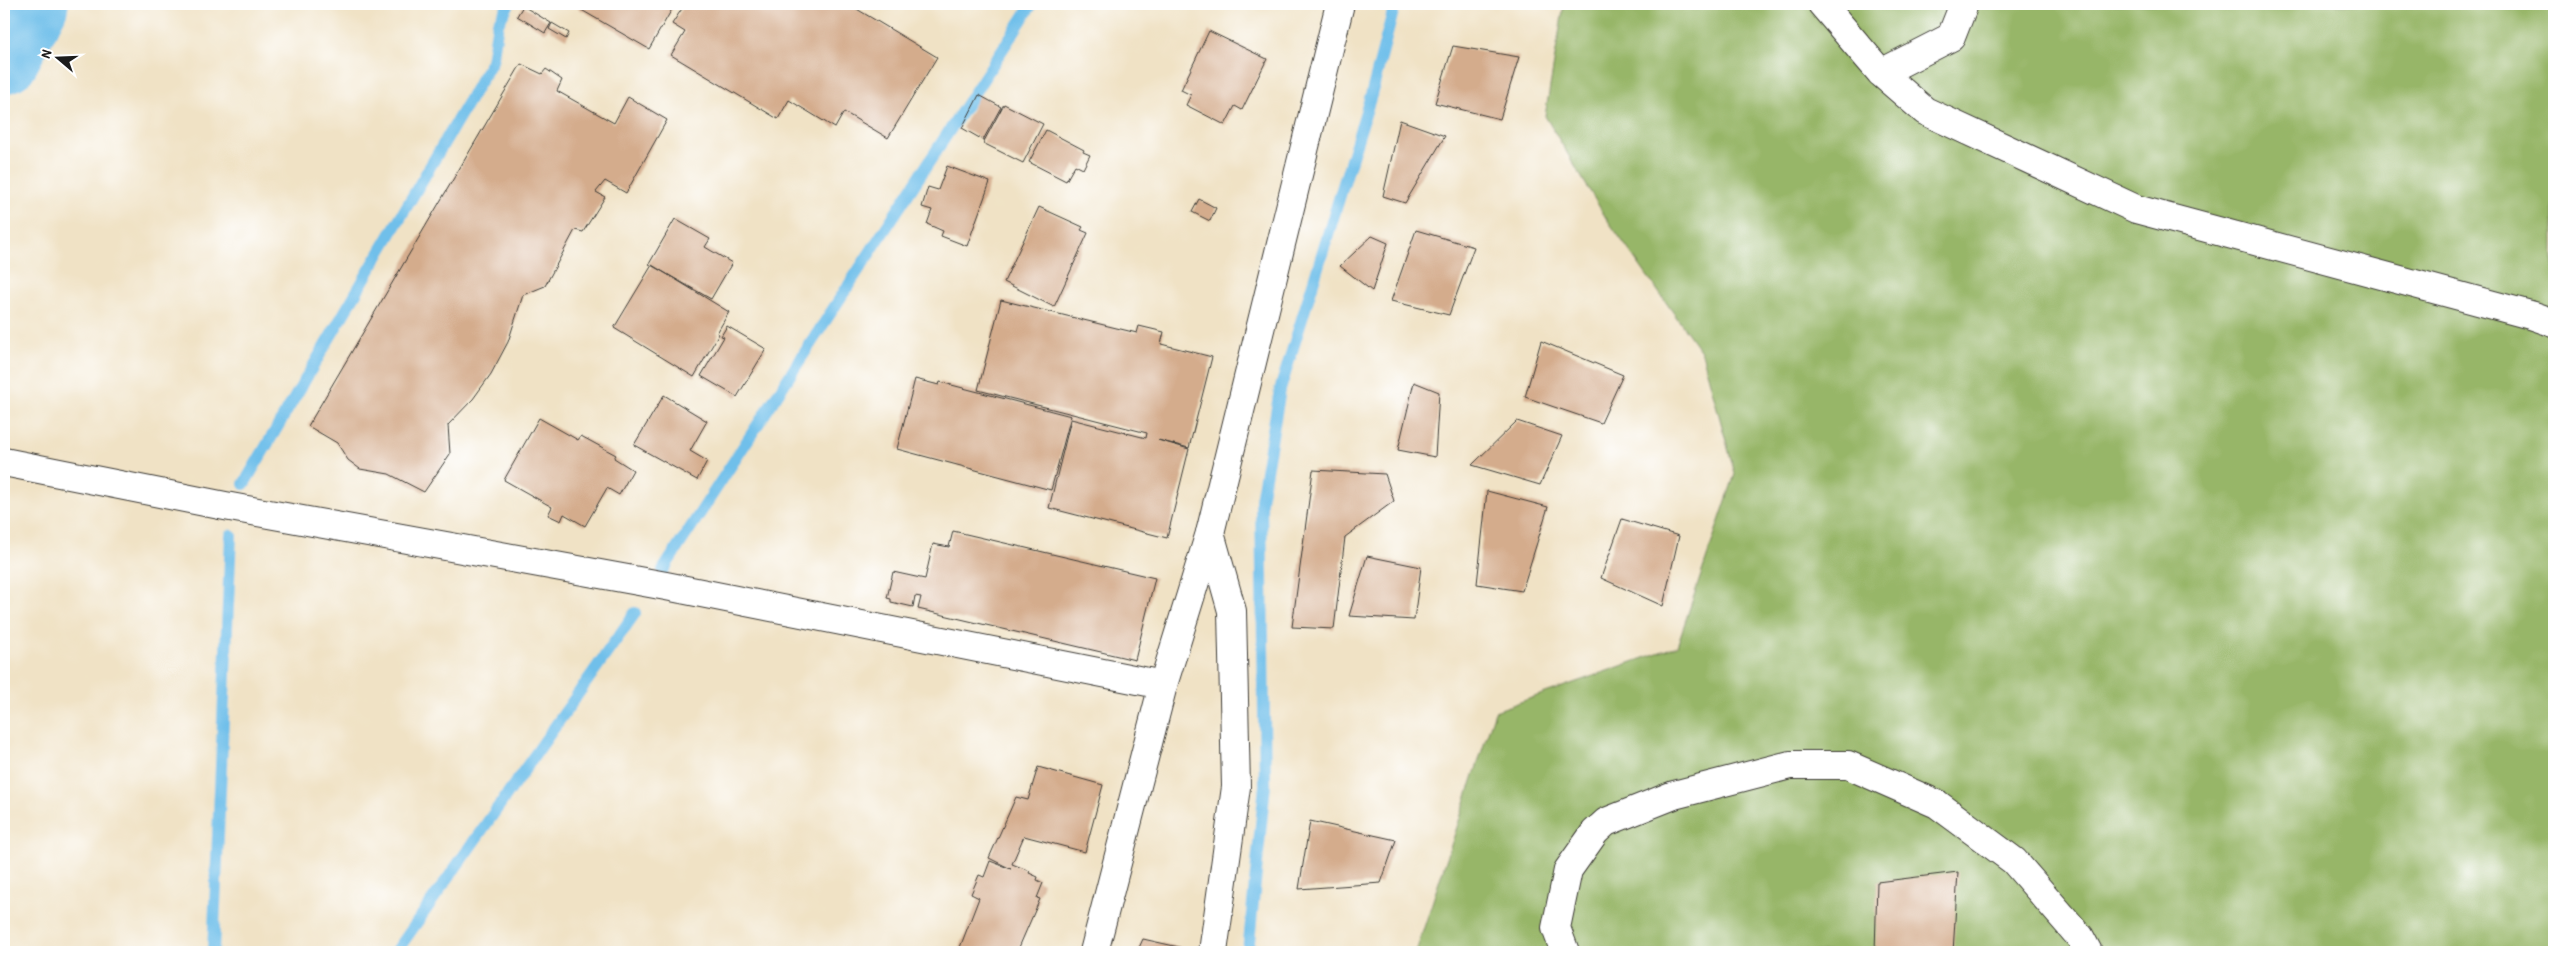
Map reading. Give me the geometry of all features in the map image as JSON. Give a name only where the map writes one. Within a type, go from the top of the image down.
[{"type":"street","points":[[1094,952],[1163,685],[1210,533],[1340,4]]},
{"type":"street","points":[[1822,4],[1881,73],[1925,111],[2136,209],[2524,313],[2554,323]]},
{"type":"street","points":[[1881,73],[1951,38],[1964,4]]},
{"type":"street","points":[[4,462],[225,506],[657,584],[1163,685]]},
{"type":"street","points":[[1210,533],[1232,611],[1236,787],[1213,952]]},
{"type":"street","points":[[1566,952],[1556,928],[1568,870],[1595,832],[1606,822],[1674,795],[1790,765],[1848,765],[1937,804],[2014,861],[2080,937],[2088,952]]},
{"type":"green space","points":[[1564,4],[2554,4],[2554,952],[1416,952],[1495,711],[1677,646],[1735,474],[1702,353],[1606,218],[1545,116]]},
{"type":"building","points":[[571,4],[675,4],[649,49]]},
{"type":"building","points":[[685,4],[851,4],[937,57],[888,138],[844,112],[835,128],[789,100],[778,119],[671,55],[685,32],[672,24]]},
{"type":"building","points":[[523,6],[551,23],[545,33],[517,16]]},
{"type":"building","points":[[552,23],[569,33],[566,39],[549,29]]},
{"type":"building","points":[[1209,31],[1267,59],[1242,110],[1235,106],[1225,125],[1186,105],[1191,95],[1181,90]]},
{"type":"building","points":[[1453,46],[1519,57],[1500,119],[1435,103]]},
{"type":"building","points":[[521,64],[542,74],[546,69],[562,80],[557,91],[614,123],[628,97],[667,120],[626,193],[605,181],[596,192],[605,197],[583,232],[575,230],[545,286],[523,295],[508,342],[491,374],[473,399],[448,425],[450,454],[424,492],[389,474],[360,469],[348,460],[337,443],[308,426]]},
{"type":"building","points":[[979,95],[1001,107],[983,140],[962,128]]},
{"type":"building","points":[[1004,104],[1043,124],[1023,163],[983,143]]},
{"type":"building","points":[[1400,120],[1445,136],[1405,203],[1383,196]]},
{"type":"building","points":[[1046,130],[1090,155],[1083,169],[1075,165],[1066,181],[1029,162]]},
{"type":"building","points":[[947,166],[990,182],[967,246],[941,236],[943,231],[927,224],[932,210],[922,207],[928,187],[938,190]]},
{"type":"building","points":[[1199,199],[1216,208],[1210,221],[1192,212]]},
{"type":"building","points":[[1039,207],[1083,227],[1081,230],[1088,233],[1054,307],[1004,282]]},
{"type":"building","points":[[675,219],[710,239],[705,247],[732,263],[711,299],[649,264]]},
{"type":"building","points":[[1416,230],[1474,247],[1449,315],[1391,301]]},
{"type":"building","points":[[1372,236],[1388,243],[1372,291],[1340,266]]},
{"type":"building","points":[[652,265],[729,312],[717,333],[719,334],[694,377],[614,328]]},
{"type":"building","points":[[1001,300],[1137,333],[1139,326],[1164,332],[1161,344],[1212,357],[1189,448],[1158,440],[1189,449],[1167,538],[1049,508],[1071,419],[1146,438],[1147,433],[978,390]]},
{"type":"building","points":[[727,326],[766,349],[737,397],[701,376],[724,337],[721,336]]},
{"type":"building","points":[[1541,341],[1623,375],[1601,423],[1525,397]]},
{"type":"building","points":[[915,379],[939,385],[940,382],[1071,416],[1051,490],[897,449]]},
{"type":"building","points":[[1414,382],[1439,392],[1435,457],[1398,450]]},
{"type":"building","points":[[664,395],[707,421],[690,451],[707,461],[697,480],[634,445]]},
{"type":"building","points":[[539,418],[578,440],[581,436],[616,455],[614,458],[633,470],[619,495],[607,488],[585,526],[564,514],[561,521],[548,515],[552,507],[504,480]]},
{"type":"building","points":[[1517,421],[1562,436],[1540,485],[1472,465]]},
{"type":"building","points":[[1313,470],[1385,474],[1394,501],[1345,537],[1334,629],[1292,627]]},
{"type":"building","points":[[1487,491],[1548,507],[1522,591],[1477,584]]},
{"type":"building","points":[[1622,519],[1679,536],[1663,606],[1601,578]]},
{"type":"building","points":[[953,531],[1155,578],[1135,660],[918,609],[921,597],[915,596],[913,607],[891,602],[891,599],[887,598],[893,572],[925,579],[933,544],[949,547]]},
{"type":"building","points":[[1367,556],[1421,567],[1414,620],[1349,616]]},
{"type":"building","points":[[1038,767],[1103,785],[1085,852],[1024,836],[1012,864],[1030,871],[1029,873],[1038,877],[1037,880],[1043,883],[1037,898],[1040,899],[1017,952],[965,952],[959,950],[979,898],[971,894],[979,875],[984,877],[990,861],[1011,869],[989,858],[1016,797],[1028,800]]},
{"type":"building","points":[[1310,821],[1396,840],[1381,883],[1299,889]]},
{"type":"building","points":[[1958,872],[1953,952],[1875,952],[1877,882]]},
{"type":"building","points":[[1143,939],[1192,950],[1190,952],[1137,952]]},
{"type":"waterway","points":[[4,58],[33,4]]},
{"type":"waterway","points":[[244,484],[492,61],[498,23],[509,4]]},
{"type":"waterway","points":[[663,570],[1032,4]]},
{"type":"waterway","points":[[1248,952],[1265,785],[1261,500],[1280,390],[1372,92],[1395,4]]},
{"type":"waterway","points":[[213,952],[231,535]]},
{"type":"waterway","points":[[396,952],[635,613]]}]
